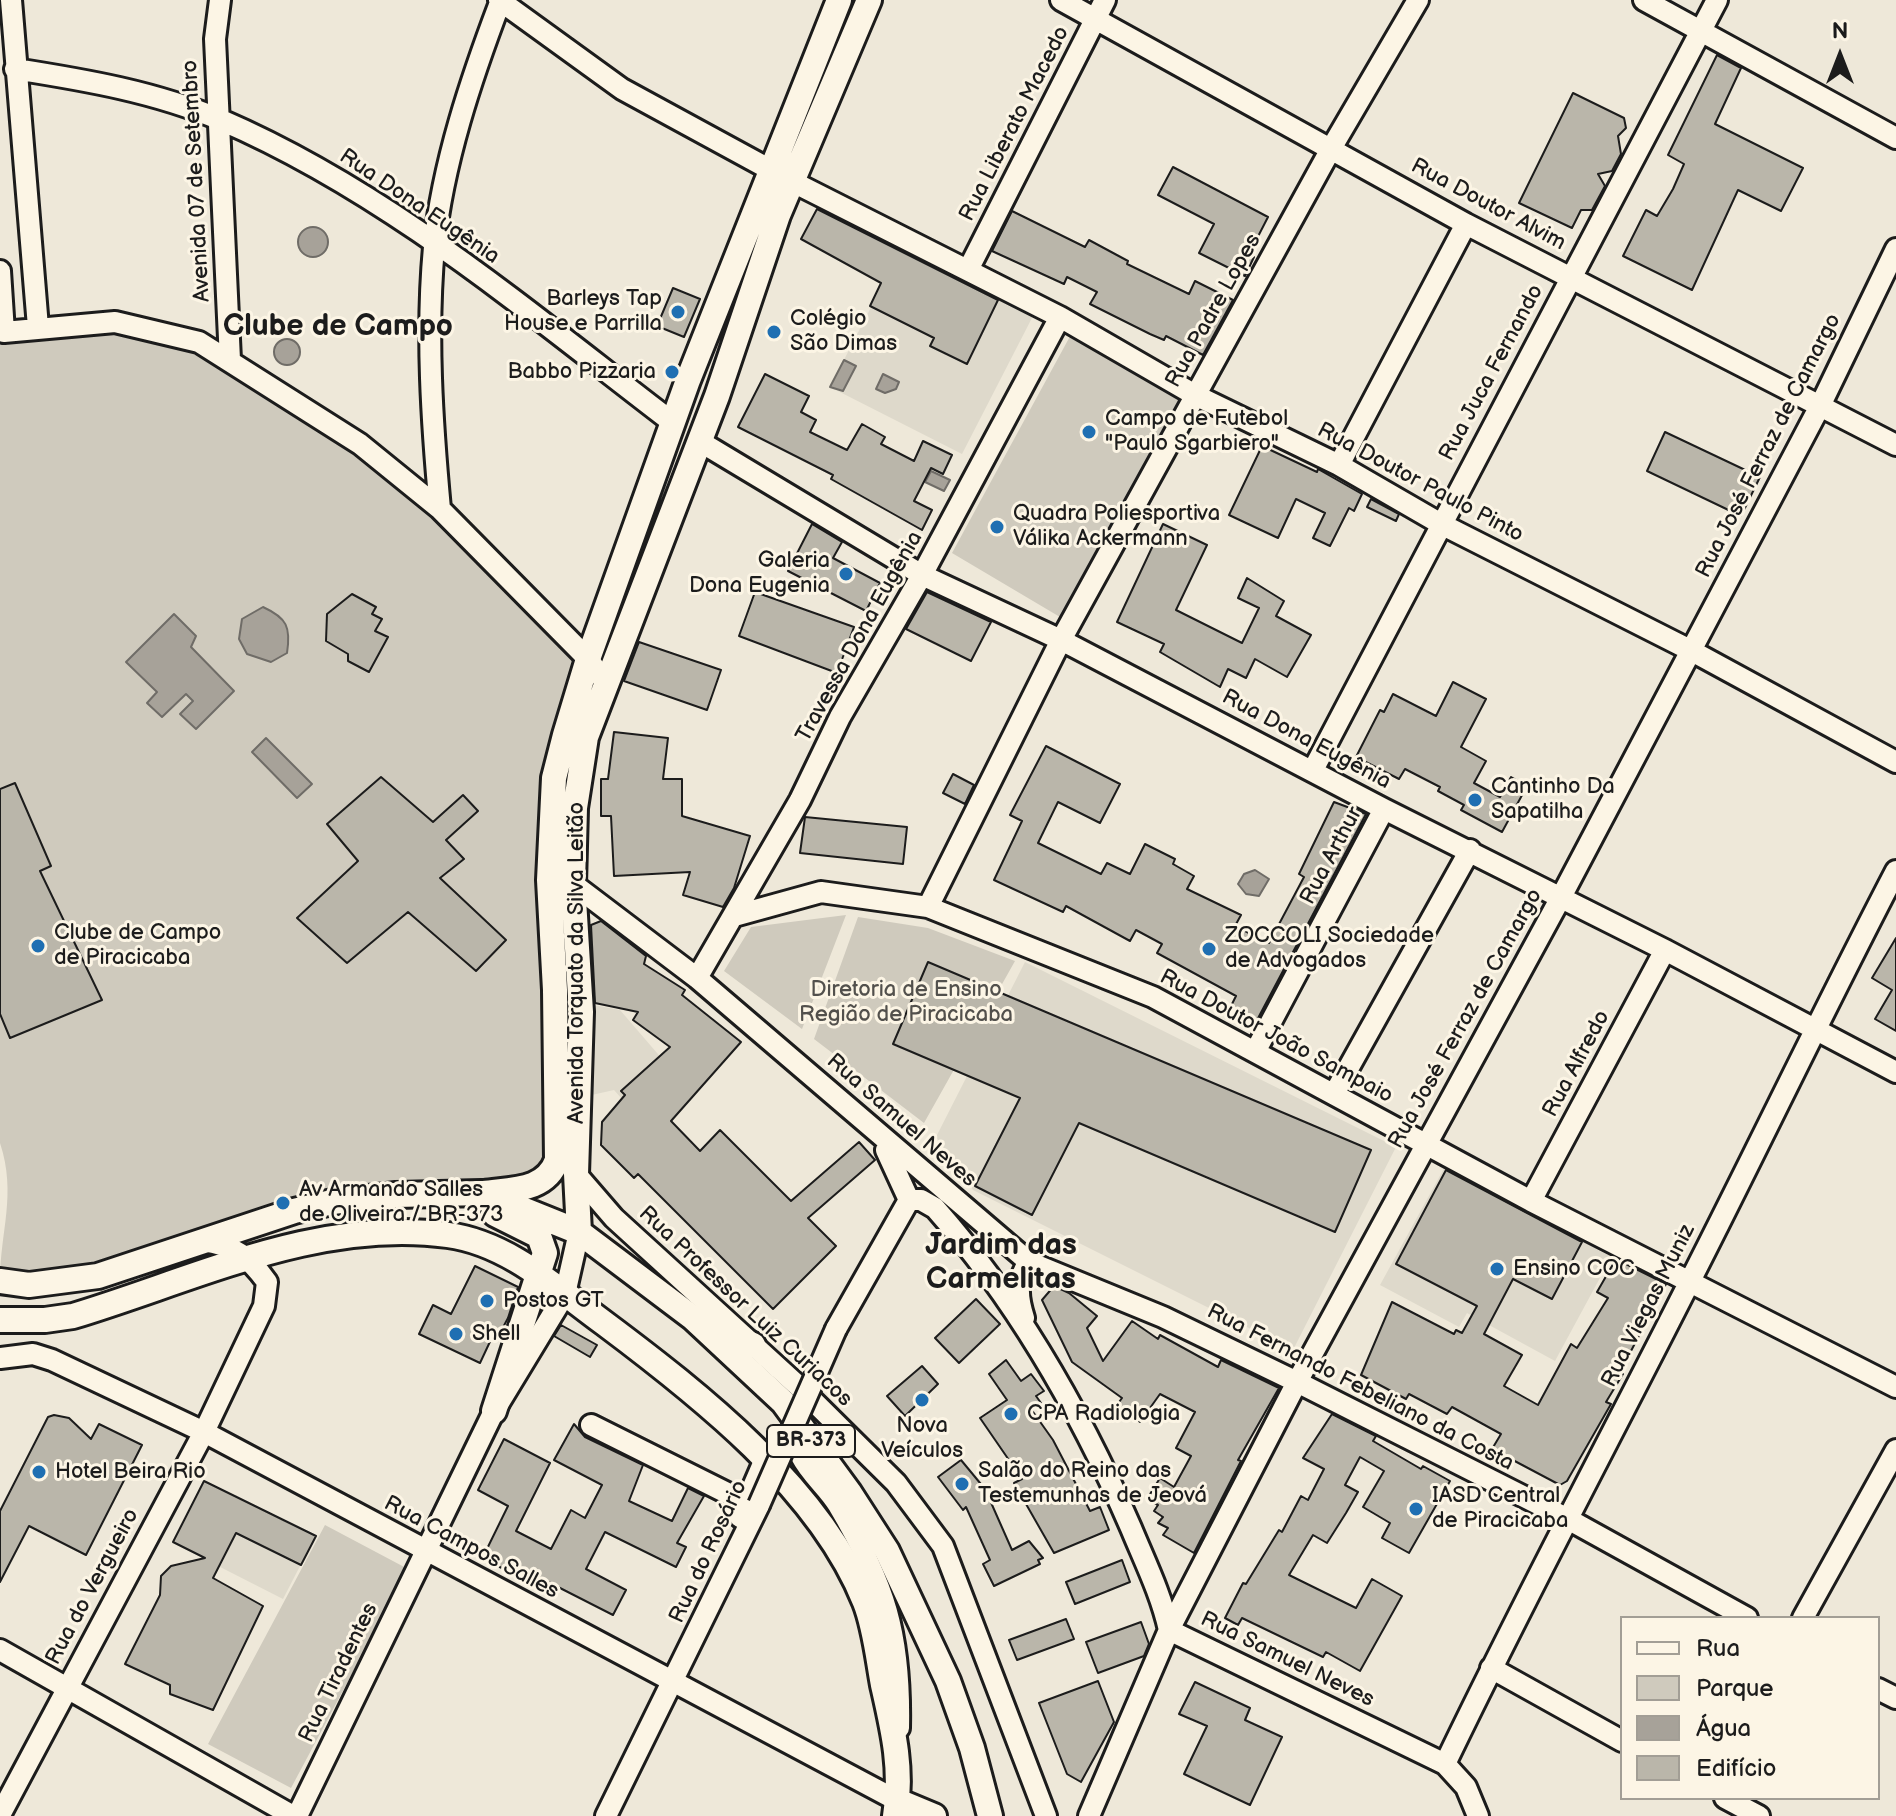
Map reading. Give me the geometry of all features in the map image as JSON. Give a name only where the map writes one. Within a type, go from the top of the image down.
[{"type":"main road","name":"Avenida Torquato da Silva Leitão","points":[[482,1193],[540,1183],[552,1175],[557,1160],[549,880],[554,778],[588,659],[672,422],[769,169],[839,0]]},
{"type":"main road","name":"Avenida Torquato da Silva Leitão","points":[[579,1232],[576,1174],[581,1012],[573,884],[577,781],[586,737],[699,441],[793,182],[865,4]]},
{"type":"main road","points":[[688,380],[684,407],[699,441]]},
{"type":"main road","name":"BR-373","points":[[0,1281],[29,1285],[98,1276],[199,1240],[332,1202],[482,1193],[579,1232],[693,1318],[783,1402],[887,1551],[948,1681],[972,1748],[990,1816]]},
{"type":"main road","points":[[432,1194],[486,1210],[539,1236],[545,1253],[494,1411]]},
{"type":"main road","points":[[0,1320],[45,1320],[73,1316],[250,1258],[341,1237],[421,1231],[490,1245],[540,1274],[683,1385],[753,1444],[821,1523],[865,1603],[898,1754],[896,1808],[934,1816]]},
{"type":"main road","points":[[0,1297],[53,1292],[98,1276]]},
{"type":"main road","points":[[693,1318],[753,1345]]},
{"type":"street","points":[[11,0],[38,327]]},
{"type":"street","name":"Avenida 07 de Setembro","points":[[220,0],[215,39],[230,360]]},
{"type":"street","points":[[440,509],[431,336],[434,244],[461,111],[501,0],[622,89],[769,169]]},
{"type":"street","name":"Rua Doutor Alvim","points":[[1061,0],[1101,9],[1466,224],[1896,445]]},
{"type":"street","name":"Rua Padre Lopes","points":[[928,907],[1061,640],[1332,147],[1418,0]]},
{"type":"street","points":[[1644,0],[1896,138]]},
{"type":"street","name":"Rua Juca Fernando","points":[[1313,770],[1570,275],[1717,0]]},
{"type":"street","name":"Rua Liberato Macedo","points":[[968,270],[1101,9]]},
{"type":"street","name":"Rua Dona Eugênia","points":[[15,69],[99,82],[219,119],[344,181],[434,244],[672,422]]},
{"type":"street","points":[[756,204],[793,182]]},
{"type":"street","name":"Rua Doutor Paulo Pinto","points":[[793,182],[1060,317],[1195,395],[1339,465],[1441,524],[1690,650],[1896,762]]},
{"type":"street","points":[[1339,465],[1466,224]]},
{"type":"street","name":"Rua José Ferraz de Camargo","points":[[1089,1816],[1169,1630],[1297,1382],[1560,899],[1821,404],[1896,249]]},
{"type":"street","points":[[0,271],[4,332],[115,322],[199,342],[360,444],[440,509],[588,659],[605,682]]},
{"type":"street","name":"Travessa Dona Eugênia","points":[[697,978],[800,800],[840,717],[922,575],[1060,317]]},
{"type":"street","name":"Rua Dona Eugênia","points":[[699,441],[922,575],[1061,640],[1896,1072]]},
{"type":"street","name":"Rua Arthur","points":[[1255,1052],[1384,809]]},
{"type":"street","points":[[1334,1094],[1470,850]]},
{"type":"street","name":"Rua Viegas Muniz","points":[[1445,1764],[1566,1518],[1690,1282],[1813,1028],[1896,871]]},
{"type":"street","name":"Rua Samuel Neves","points":[[549,880],[573,884],[697,978],[878,1136],[1029,1262]]},
{"type":"street","name":"Rua Doutor João Sampaio","points":[[734,916],[821,892],[928,907],[1153,997],[1531,1201],[1896,1387]]},
{"type":"street","name":"Rua Alfredo","points":[[1531,1201],[1665,950]]},
{"type":"street","points":[[878,1136],[899,1173],[909,1200]]},
{"type":"street","name":"Rua Professor Luiz Curiacos","points":[[576,1174],[614,1218],[753,1345],[896,1483],[943,1546],[1046,1816]]},
{"type":"street","name":"Rua Samuel Neves","points":[[909,1200],[921,1200],[935,1208],[1027,1327],[1102,1461],[1163,1602],[1169,1630],[1445,1764],[1466,1787],[1478,1816]]},
{"type":"street","name":"Rua do Rosário","points":[[606,1816],[675,1681],[753,1504],[793,1426],[836,1329],[909,1200]]},
{"type":"street","name":"Avenida Torquato da Silva Leitão","points":[[425,1552],[494,1411],[565,1294],[579,1232]]},
{"type":"street","points":[[199,1240],[234,1248],[250,1258]]},
{"type":"street","name":"Rua do Vergueiro","points":[[0,1815],[204,1432],[264,1306],[267,1282],[250,1258]]},
{"type":"street","points":[[1027,1327],[1017,1289],[1020,1274],[1029,1262]]},
{"type":"street","name":"Rua Fernando Febeliano da Costa","points":[[1029,1262],[1163,1317],[1297,1382],[1566,1518],[1743,1616]]},
{"type":"street","name":"Rua Campos Salles","points":[[8,1356],[52,1360],[204,1432],[425,1552],[675,1681],[896,1808]]},
{"type":"street","points":[[591,1425],[753,1504]]},
{"type":"street","points":[[793,1426],[801,1456],[836,1501],[879,1581],[889,1611],[900,1678],[898,1754]]},
{"type":"street","points":[[1804,1616],[1896,1450]]},
{"type":"street","points":[[689,1622],[753,1504],[765,1459]]},
{"type":"street","name":"Rua Tiradentes","points":[[295,1816],[425,1552]]},
{"type":"street","points":[[0,1650],[295,1816]]},
{"type":"street","points":[[1491,1668],[1620,1740]]},
{"type":"street","points":[[1729,1800],[1759,1816]]},
{"type":"shaded area","points":[[902,247],[1034,314],[962,454],[830,387]]},
{"type":"shaded area","points":[[1025,962],[1396,1147],[1293,1350],[973,1190],[936,1137]]},
{"type":"shaded area","points":[[588,1004],[620,1010],[682,1082],[639,1118],[614,1090],[587,1096]]},
{"type":"shaded area","name":"Ensino COC","points":[[1447,1163],[1614,1252],[1555,1361],[1467,1313],[1459,1327],[1380,1285]]},
{"type":"shaded area","points":[[205,1481],[315,1537],[283,1599],[173,1543]]},
{"type":"green space","name":"Clube de Campo de Piracicaba","points":[[115,322],[199,342],[360,444],[588,659],[554,778],[552,1175],[396,1195],[98,1276],[0,1281],[7,1179],[0,1143],[0,333]]},
{"type":"green space","points":[[1074,329],[1187,394],[1060,617],[952,553]]},
{"type":"green space","points":[[846,915],[802,1029],[724,971],[751,927]]},
{"type":"green space","name":"Diretoria de Ensino Região de Piracicaba","points":[[858,917],[928,928],[1015,961],[924,1123],[814,1039]]},
{"type":"green space","points":[[325,1525],[408,1569],[291,1788],[208,1744]]},
{"type":"water","points":[[313,227],[324,231],[328,242],[324,253],[313,257],[302,253],[298,242],[302,231]]},
{"type":"water","points":[[287,339],[296,343],[300,352],[296,361],[287,365],[278,361],[274,352],[278,343]]},
{"type":"water","points":[[844,360],[856,366],[843,391],[830,387]]},
{"type":"water","points":[[883,374],[899,382],[896,389],[885,393],[876,389]]},
{"type":"water","points":[[931,471],[950,480],[944,491],[925,482]]},
{"type":"water","points":[[263,607],[286,624],[288,636],[287,653],[271,662],[247,654],[239,639],[242,619]]},
{"type":"water","points":[[174,614],[196,636],[191,647],[234,691],[196,729],[180,714],[193,701],[186,694],[162,717],[147,703],[157,692],[126,662]]},
{"type":"water","points":[[266,738],[312,784],[297,798],[252,752]]},
{"type":"water","points":[[1255,870],[1269,879],[1259,896],[1246,894],[1238,884],[1244,874]]},
{"type":"building","points":[[1717,55],[1741,68],[1715,124],[1803,168],[1781,211],[1738,190],[1692,290],[1623,256],[1646,210],[1657,216],[1673,189],[1684,164],[1668,155]]},
{"type":"building","points":[[1573,93],[1624,118],[1626,128],[1618,136],[1621,154],[1612,171],[1598,174],[1605,186],[1592,210],[1581,210],[1572,228],[1519,203]]},
{"type":"building","points":[[1173,167],[1268,217],[1249,254],[1254,257],[1245,276],[1199,253],[1214,224],[1158,195]]},
{"type":"building","points":[[817,209],[998,300],[967,364],[930,346],[934,338],[870,306],[881,283],[801,239]]},
{"type":"building","points":[[1012,211],[1085,247],[1089,240],[1128,261],[1127,264],[1189,294],[1195,281],[1233,300],[1203,355],[1166,336],[1164,340],[1150,334],[1090,304],[1097,292],[1067,277],[1064,284],[992,251]]},
{"type":"building","name":"Barleys Tap House e Parrilla","points":[[673,288],[700,299],[684,337],[657,326]]},
{"type":"building","points":[[765,374],[809,396],[801,412],[816,420],[810,432],[847,450],[862,424],[885,437],[881,444],[914,461],[923,441],[952,455],[943,474],[931,468],[914,501],[932,510],[922,530],[831,479],[833,475],[738,427]]},
{"type":"building","points":[[1665,432],[1760,477],[1741,516],[1647,471]]},
{"type":"building","points":[[1262,446],[1317,472],[1318,469],[1362,494],[1354,511],[1349,508],[1330,546],[1313,538],[1325,513],[1296,499],[1278,538],[1229,515]]},
{"type":"building","points":[[1371,499],[1399,514],[1396,521],[1367,507]]},
{"type":"building","points":[[812,524],[842,542],[833,558],[880,583],[866,611],[788,571]]},
{"type":"building","points":[[1163,524],[1207,545],[1176,610],[1242,643],[1259,608],[1238,598],[1247,578],[1284,601],[1276,616],[1311,635],[1287,677],[1255,659],[1246,678],[1228,669],[1220,687],[1160,652],[1164,644],[1117,622]]},
{"type":"building","points":[[755,592],[854,627],[837,673],[739,636]]},
{"type":"building","points":[[927,592],[991,622],[971,661],[906,629]]},
{"type":"building","points":[[352,594],[376,607],[372,614],[382,619],[375,631],[388,637],[369,672],[348,661],[348,654],[326,641],[327,614]]},
{"type":"building","points":[[639,642],[721,670],[707,710],[624,681]]},
{"type":"building","points":[[1453,682],[1486,699],[1461,747],[1486,761],[1474,783],[1500,797],[1511,777],[1527,786],[1502,832],[1461,810],[1464,805],[1438,791],[1440,787],[1405,769],[1399,779],[1356,757],[1380,710],[1384,712],[1393,694],[1436,716]]},
{"type":"building","points":[[614,732],[668,738],[663,779],[682,779],[682,816],[750,836],[734,888],[723,907],[683,895],[690,872],[614,876],[611,816],[601,816],[601,779],[608,779]]},
{"type":"building","points":[[1046,746],[1120,784],[1100,823],[1058,802],[1038,843],[1101,874],[1107,863],[1130,874],[1145,844],[1175,859],[1173,864],[1194,876],[1187,889],[1241,915],[1235,926],[1269,943],[1304,877],[1299,874],[1334,802],[1366,814],[1256,1022],[1230,1008],[1236,996],[1157,953],[1162,944],[1136,930],[1130,941],[1066,906],[1063,912],[994,880],[1022,821],[1010,815]]},
{"type":"building","points":[[953,774],[974,785],[965,804],[943,793]]},
{"type":"building","points":[[381,777],[433,822],[463,795],[478,811],[446,840],[464,859],[440,878],[506,940],[476,971],[408,912],[347,963],[297,918],[358,861],[327,824]]},
{"type":"building","name":"Clube de Campo de Piracicaba","points":[[15,783],[51,866],[40,871],[102,1000],[10,1038],[0,1014],[0,789]]},
{"type":"building","points":[[805,817],[907,827],[903,864],[800,853]]},
{"type":"building","points":[[601,921],[646,956],[644,964],[685,990],[682,995],[741,1042],[671,1121],[700,1151],[720,1130],[791,1201],[859,1142],[875,1160],[808,1218],[836,1246],[773,1309],[638,1174],[634,1178],[601,1145],[602,1122],[625,1095],[621,1091],[670,1047],[633,1020],[638,1012],[595,1003],[591,925]]},
{"type":"building","points":[[1896,938],[1896,1031],[1875,1019],[1892,990],[1872,978]]},
{"type":"building","points":[[928,962],[1371,1150],[1335,1232],[1079,1123],[1032,1215],[975,1186],[1020,1098],[893,1044]]},
{"type":"building","points":[[1446,1170],[1582,1242],[1552,1299],[1513,1279],[1484,1334],[1522,1355],[1504,1386],[1538,1405],[1571,1344],[1577,1348],[1608,1298],[1597,1292],[1616,1259],[1666,1284],[1620,1372],[1623,1374],[1606,1402],[1611,1404],[1567,1481],[1560,1485],[1492,1449],[1501,1434],[1452,1407],[1447,1414],[1409,1394],[1406,1399],[1361,1375],[1392,1302],[1454,1334],[1456,1330],[1462,1333],[1477,1306],[1396,1264]]},
{"type":"building","points":[[475,1266],[518,1287],[508,1318],[500,1333],[495,1331],[480,1363],[419,1334],[433,1305],[451,1314]]},
{"type":"building","points":[[1054,1286],[1069,1293],[1097,1316],[1087,1328],[1103,1361],[1132,1321],[1158,1339],[1160,1335],[1218,1367],[1221,1360],[1279,1388],[1238,1460],[1241,1461],[1194,1553],[1163,1535],[1168,1528],[1158,1523],[1163,1517],[1154,1511],[1158,1505],[1147,1499],[1160,1478],[1174,1487],[1191,1456],[1176,1448],[1195,1412],[1160,1394],[1140,1422],[1117,1405],[1122,1398],[1072,1362],[1042,1300]]},
{"type":"building","points":[[976,1299],[1000,1324],[959,1363],[935,1338]]},
{"type":"building","points":[[561,1325],[597,1345],[590,1357],[554,1336]]},
{"type":"building","points":[[1006,1360],[1021,1381],[1031,1374],[1044,1391],[1036,1396],[1041,1403],[1031,1409],[1053,1440],[1090,1511],[1100,1507],[1109,1530],[1054,1553],[1014,1483],[1022,1479],[980,1418],[1007,1400],[989,1374]]},
{"type":"building","points":[[922,1366],[938,1384],[905,1416],[887,1396]]},
{"type":"building","points":[[1332,1414],[1376,1436],[1373,1441],[1421,1469],[1423,1466],[1450,1481],[1409,1553],[1382,1538],[1390,1523],[1363,1507],[1384,1471],[1360,1457],[1345,1485],[1358,1492],[1346,1513],[1327,1543],[1313,1535],[1289,1575],[1356,1608],[1372,1579],[1402,1596],[1360,1671],[1326,1652],[1323,1657],[1242,1618],[1238,1625],[1225,1618],[1243,1583],[1246,1584],[1279,1530],[1282,1532],[1301,1496],[1308,1500],[1324,1469],[1303,1458]]},
{"type":"building","points":[[48,1417],[69,1418],[91,1439],[99,1424],[142,1445],[86,1555],[29,1526],[0,1582],[0,1511]]},
{"type":"building","points":[[574,1424],[585,1437],[643,1465],[629,1501],[672,1521],[688,1488],[704,1496],[677,1543],[686,1547],[676,1567],[605,1532],[586,1569],[626,1590],[613,1615],[507,1561],[504,1569],[482,1559],[508,1506],[478,1490],[504,1439],[550,1463],[516,1531],[551,1549],[571,1510],[585,1518],[602,1485],[554,1460]]},
{"type":"building","points":[[961,1460],[985,1489],[1012,1550],[1029,1541],[1043,1558],[1038,1560],[1040,1564],[994,1586],[983,1564],[990,1560],[966,1507],[963,1510],[938,1477]]},
{"type":"building","points":[[204,1481],[316,1536],[301,1565],[236,1533],[213,1578],[263,1606],[213,1710],[170,1694],[170,1685],[125,1664],[160,1595],[161,1576],[171,1566],[205,1558],[173,1542]]},
{"type":"building","points":[[1122,1560],[1130,1582],[1075,1604],[1066,1582]]},
{"type":"building","points":[[1066,1619],[1074,1639],[1017,1660],[1009,1640]]},
{"type":"building","points":[[1141,1622],[1149,1644],[1144,1656],[1098,1673],[1086,1642]]},
{"type":"building","points":[[1098,1681],[1114,1722],[1081,1782],[1067,1774],[1039,1703]]},
{"type":"building","points":[[1195,1682],[1250,1708],[1245,1720],[1282,1737],[1250,1805],[1184,1774],[1207,1726],[1179,1714]]},
{"type":"place","name":"Barleys Tap House e Parrilla","points":[[678,312]]},
{"type":"place","name":"Colégio São Dimas","points":[[774,332]]},
{"type":"place","name":"Babbo Pizzaria","points":[[672,372]]},
{"type":"place","name":"Campo de Futebol \"Paulo Sgarbiero\"","points":[[1089,432]]},
{"type":"place","name":"Quadra Poliesportiva Válika Ackermann","points":[[997,527]]},
{"type":"place","name":"Galeria Dona Eugenia","points":[[846,574]]},
{"type":"place","name":"Cantinho Da Sapatilha","points":[[1475,800]]},
{"type":"place","name":"Clube de Campo de Piracicaba","points":[[38,946]]},
{"type":"place","name":"ZOCCOLI Sociedade de Advogados","points":[[1209,949]]},
{"type":"place","name":"Av Armando Salles de Oliveira / BR-373","points":[[283,1203]]},
{"type":"place","name":"Ensino COC","points":[[1497,1269]]},
{"type":"place","name":"Postos GT","points":[[487,1301]]},
{"type":"place","name":"Shell","points":[[456,1334]]},
{"type":"place","name":"Nova Veículos","points":[[922,1400]]},
{"type":"place","name":"CPA Radiologia","points":[[1011,1414]]},
{"type":"place","name":"Hotel Beira Rio","points":[[39,1472]]},
{"type":"place","name":"Salão do Reino das Testemunhas de Jeová","points":[[962,1484]]},
{"type":"place","name":"IASD Central de Piracicaba","points":[[1416,1509]]},
{"type":"district","name":"Clube de Campo","points":[[338,327]]},
{"type":"district","name":"Jardim das Carmelitas","points":[[1001,1263]]}]
